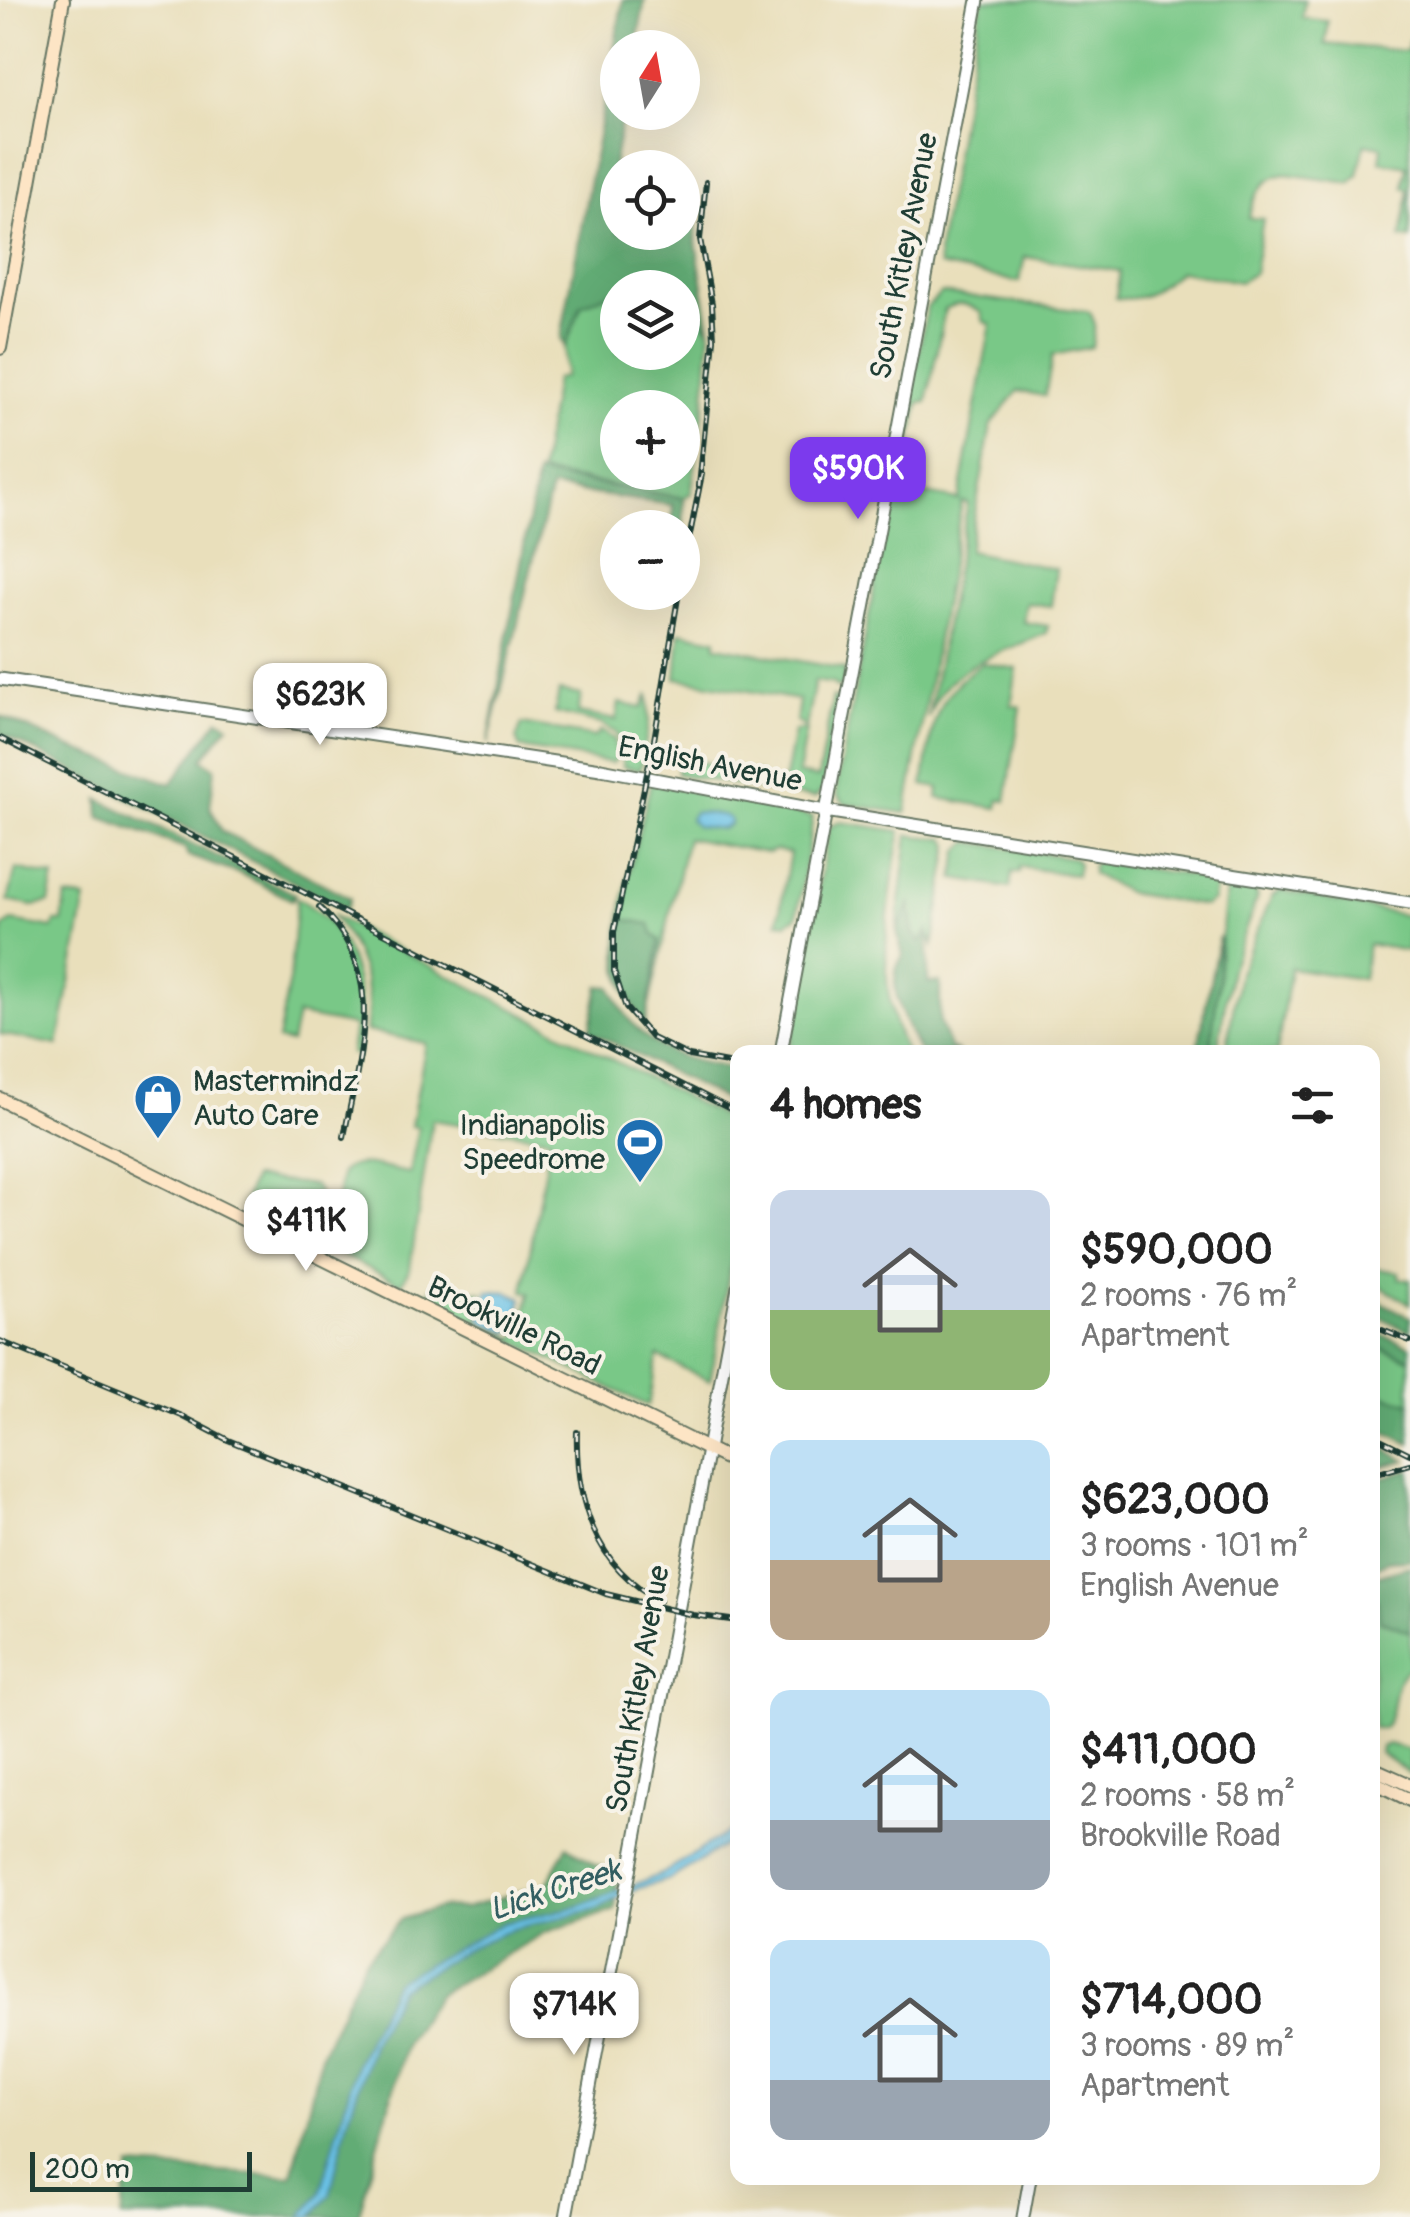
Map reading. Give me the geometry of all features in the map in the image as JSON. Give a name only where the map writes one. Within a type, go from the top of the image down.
[{"type":"main road","points":[[0,348],[63,0]]},
{"type":"main road","name":"Brookville Road","points":[[0,1099],[730,1460]]},
{"type":"main road","points":[[1380,1772],[1410,1785]]},
{"type":"main road","points":[[1380,1785],[1410,1800]]},
{"type":"street","name":"South Kitley Avenue","points":[[782,1045],[978,0]]},
{"type":"street","name":"English Avenue","points":[[0,679],[600,769],[825,810],[1410,903]]},
{"type":"street","name":"South Kitley Avenue","points":[[566,2217],[730,1331]]},
{"type":"street","points":[[1023,2217],[1029,2185]]},
{"type":"green space","points":[[623,0],[645,0],[639,30],[617,30]]},
{"type":"green space","points":[[982,0],[1305,0],[1302,18],[1328,21],[1325,44],[1407,51],[1410,38],[1410,239],[1401,238],[1409,190],[1403,187],[1407,166],[1380,161],[1382,147],[1365,144],[1358,175],[1350,183],[1286,174],[1265,184],[1256,196],[1249,218],[1263,219],[1254,273],[1240,282],[1180,271],[1144,296],[1116,298],[1120,271],[1025,257],[1019,282],[939,266],[938,251]]},
{"type":"green space","points":[[600,125],[600,130],[620,130],[616,150],[600,150],[600,250],[697,250],[710,330],[700,316],[700,270],[600,270],[600,297],[581,306],[565,347],[561,338]]},
{"type":"green space","points":[[941,293],[1090,312],[1095,324],[1092,347],[1053,355],[1045,396],[1018,391],[991,425],[968,551],[1056,569],[1051,606],[1026,603],[1023,622],[1048,626],[1046,633],[961,673],[936,699],[928,718],[968,503],[962,502],[906,813],[845,804],[837,795],[837,784],[893,488],[959,500],[991,324],[984,322],[981,312],[972,307],[959,304],[945,309],[927,402],[919,403],[904,476],[896,475],[927,307]]},
{"type":"green space","points":[[600,296],[600,370],[700,370],[700,316],[710,330],[700,433],[700,390],[600,390],[600,483],[540,473],[555,379],[565,377],[565,347],[581,306]]},
{"type":"green space","points":[[537,474],[600,484],[600,490],[635,490],[684,498],[684,510],[673,510],[673,505],[551,488],[488,744]]},
{"type":"green space","points":[[638,490],[691,490],[684,498]]},
{"type":"green space","points":[[680,632],[716,639],[716,646],[845,669],[843,686],[836,688],[835,684],[815,681],[806,727],[796,722],[799,700],[676,678]]},
{"type":"green space","points":[[983,663],[1017,669],[1011,705],[1021,707],[1006,801],[999,800],[998,808],[938,798],[939,788],[923,785],[932,730],[943,702],[953,688]]},
{"type":"green space","points":[[559,691],[581,695],[578,713],[616,720],[619,703],[642,708],[648,694],[649,723],[640,770],[623,767],[622,745],[616,733],[601,724],[555,713]]},
{"type":"green space","points":[[833,697],[841,702],[824,789],[815,798],[785,794],[779,786],[785,778],[794,731],[806,729],[798,774],[818,778]]},
{"type":"green space","points":[[0,716],[72,748],[171,784],[219,719],[229,725],[202,759],[215,768],[210,807],[222,831],[350,898],[346,909],[0,733]]},
{"type":"green space","points":[[522,724],[595,737],[601,731],[614,739],[617,757],[613,763],[520,748],[516,739]]},
{"type":"green space","points":[[690,760],[758,773],[768,781],[768,791],[677,774],[677,768]]},
{"type":"green space","points":[[651,782],[813,817],[797,916],[787,923],[778,922],[790,853],[767,853],[687,838],[645,1023],[622,982],[618,948],[629,875]]},
{"type":"green space","points":[[99,799],[295,894],[292,900],[243,875],[188,856],[185,848],[100,817]]},
{"type":"green space","points":[[840,822],[901,831],[888,914],[886,971],[889,999],[903,1045],[790,1045],[829,827]]},
{"type":"green space","points":[[908,835],[946,839],[950,845],[933,946],[928,932],[920,943],[913,933],[910,906],[897,931]]},
{"type":"green space","points":[[969,842],[1074,858],[1078,864],[1076,875],[1020,867],[1019,873],[1012,872],[1010,888],[954,879],[959,851]]},
{"type":"green space","points":[[1098,861],[1206,878],[1215,887],[1213,901],[1205,906],[1129,893],[1092,874],[1092,866]]},
{"type":"green space","points":[[16,869],[54,877],[49,903],[33,906],[8,901]]},
{"type":"green space","points":[[1236,884],[1254,887],[1257,898],[1231,969],[1218,1045],[1211,1045],[1226,891]]},
{"type":"green space","points":[[1281,890],[1408,916],[1408,951],[1368,944],[1363,979],[1290,968],[1278,1045],[1227,1045],[1239,973],[1272,896]]},
{"type":"green space","points":[[66,897],[86,899],[58,1045],[0,1034],[3,927],[12,921],[53,928],[55,922],[62,922]]},
{"type":"green space","points":[[297,898],[333,927],[352,965],[360,1009],[357,1055],[350,1053],[354,1026],[297,1015],[291,1043],[278,1040],[290,975]]},
{"type":"green space","points":[[910,904],[913,933],[920,942],[928,931],[928,983],[940,982],[940,1022],[949,1045],[916,1045],[903,1017],[895,979],[903,956],[897,931]]},
{"type":"green space","name":"Indianapolis Speedrome","points":[[332,915],[730,1120],[730,1269],[710,1381],[658,1356],[648,1406],[430,1301],[427,1295],[434,1285],[482,1292],[477,1316],[481,1324],[514,1338],[520,1333],[530,1293],[523,1291],[550,1138],[432,1120],[410,1268],[401,1284],[329,1249],[341,1173],[355,1165],[373,1165],[410,1173],[418,1127],[411,1126],[426,1043],[366,1031],[366,985],[357,955]]},
{"type":"green space","points":[[622,919],[650,924],[660,940],[645,1023],[621,974]]},
{"type":"green space","points":[[1219,936],[1219,980],[1211,1045],[1198,1045]]},
{"type":"green space","points":[[599,986],[611,987],[621,1007],[646,1037],[678,1055],[730,1068],[730,1102],[590,1031]]},
{"type":"green space","points":[[253,1178],[314,1185],[319,1193],[312,1194],[306,1226],[312,1228],[311,1237],[304,1238],[247,1210],[243,1204]]},
{"type":"green space","points":[[1380,1269],[1399,1272],[1399,1278],[1410,1280],[1410,1304],[1380,1286]]},
{"type":"green space","points":[[1380,1302],[1410,1317],[1410,1332],[1380,1317]]},
{"type":"green space","points":[[1380,1334],[1410,1346],[1410,1359],[1380,1348]]},
{"type":"green space","points":[[1380,1348],[1410,1359],[1410,1403],[1380,1394]]},
{"type":"green space","points":[[1380,1394],[1410,1403],[1410,1444],[1380,1429]]},
{"type":"green space","points":[[1380,1447],[1406,1460],[1380,1467]]},
{"type":"green space","points":[[1410,1470],[1410,1560],[1380,1565],[1380,1478]]},
{"type":"green space","points":[[1410,1566],[1410,1632],[1380,1620],[1380,1575]]},
{"type":"green space","points":[[1380,1620],[1410,1632],[1410,1667],[1398,1681],[1391,1713],[1383,1728]]},
{"type":"green space","points":[[1388,1744],[1410,1750],[1410,1774],[1380,1753],[1381,1747]]},
{"type":"green space","points":[[567,1846],[595,1865],[618,1870],[615,1910],[546,1932],[438,1994],[406,2044],[358,2217],[121,2217],[130,2167],[292,2176],[321,2055],[364,1961],[401,1919],[442,1907],[465,1908],[547,1884]]},
{"type":"water","points":[[694,812],[723,815],[730,819],[730,824],[722,829],[696,826],[690,819]]},
{"type":"water","points":[[488,1291],[508,1292],[522,1298],[516,1323],[509,1332],[481,1320]]},
{"type":"water","name":"Lick Creek","points":[[730,1831],[730,1842],[670,1879],[636,1889],[596,1909],[513,1929],[468,1948],[399,1990],[373,2042],[347,2123],[330,2195],[312,2217],[301,2217],[320,2194],[357,2062],[395,1982],[503,1923],[579,1906],[664,1873]]},
{"type":"railway","points":[[700,476],[714,339],[700,239],[706,182]]},
{"type":"railway","points":[[695,510],[702,474]]},
{"type":"railway","points":[[676,610],[654,740],[614,932],[614,971],[626,1008],[652,1038],[689,1056],[730,1064]]},
{"type":"railway","points":[[0,738],[730,1109]]},
{"type":"railway","points":[[319,907],[341,932],[355,959],[362,987],[361,1046],[344,1137]]},
{"type":"railway","points":[[1380,1329],[1410,1341]]},
{"type":"railway","points":[[0,1341],[182,1416],[228,1440],[606,1594],[730,1620]]},
{"type":"railway","points":[[577,1432],[580,1482],[593,1529],[619,1570],[660,1600]]},
{"type":"railway","points":[[1380,1439],[1410,1454]]},
{"type":"railway","points":[[1380,1473],[1410,1464]]},
{"type":"place","name":"Mastermindz Auto Care","points":[[158,1140]]},
{"type":"place","name":"Indianapolis Speedrome","points":[[640,1184]]}]
